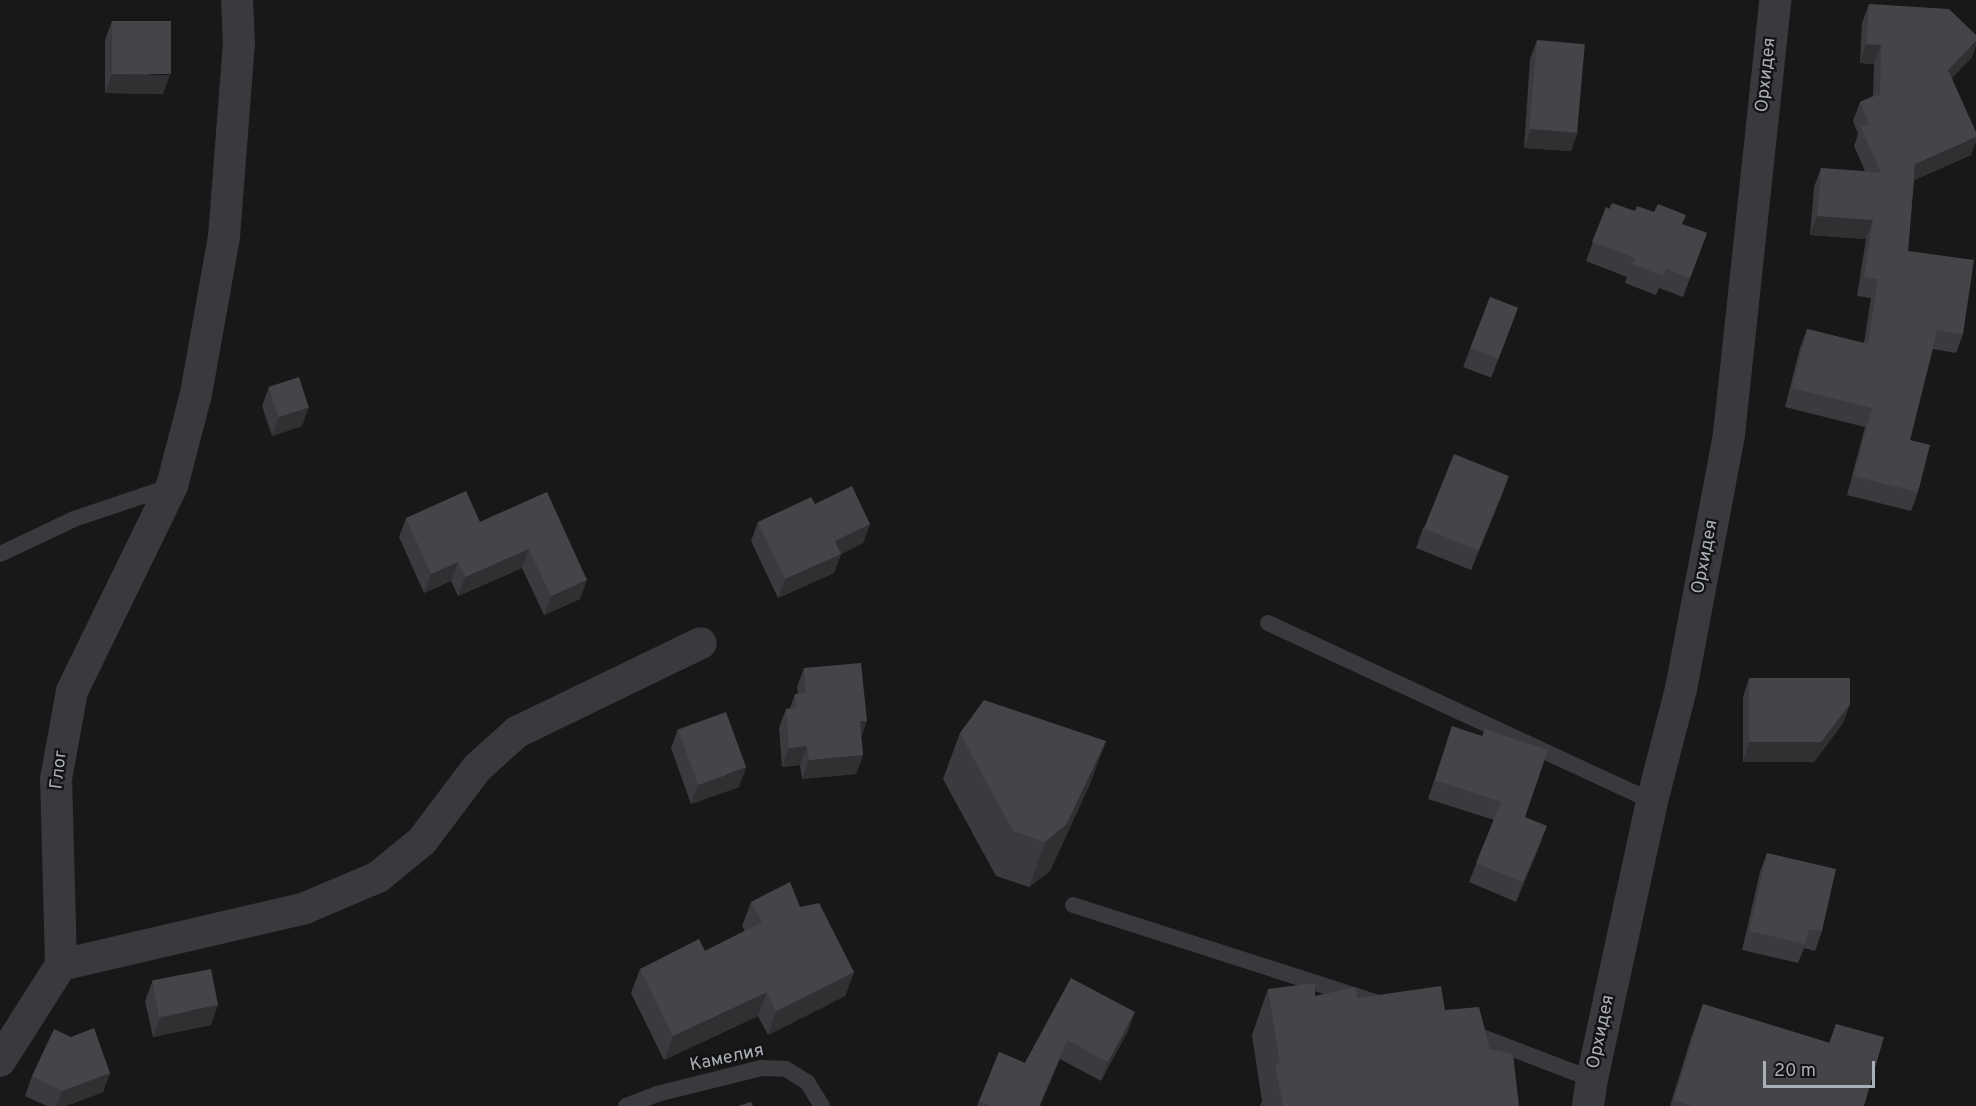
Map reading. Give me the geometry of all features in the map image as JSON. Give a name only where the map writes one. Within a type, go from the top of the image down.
[{"type":"street","name":"Глог","points":[[61,965],[56,779],[72,691],[172,486],[196,394],[224,237],[239,44],[237,0]]},
{"type":"street","name":"Орхидея","points":[[1590,1092],[1652,801],[1681,689],[1729,434],[1775,0]]},
{"type":"street","points":[[0,1061],[61,965],[305,908],[378,877],[423,841],[477,768],[517,732],[701,643]]},
{"type":"lane","points":[[0,554],[74,519],[172,486]]},
{"type":"lane","points":[[1268,623],[1652,801]]},
{"type":"lane","points":[[1073,905],[1396,1009]]},
{"type":"lane","points":[[1452,1027],[1497,1041],[1590,1092]]},
{"type":"lane","name":"Камелия","points":[[626,1106],[657,1094],[761,1068],[786,1069],[807,1082],[822,1106]]},
{"type":"building","points":[[1869,4],[1949,9],[1976,35],[1976,41],[1948,70],[1976,132],[1976,137],[1915,164],[1908,251],[1974,260],[1963,334],[1937,330],[1910,440],[1930,445],[1918,492],[1854,476],[1872,408],[1792,388],[1807,329],[1868,344],[1878,279],[1864,277],[1873,220],[1817,216],[1821,168],[1881,173],[1861,127],[1869,124],[1860,102],[1880,94],[1881,45],[1866,44]]},
{"type":"building","points":[[112,21],[171,21],[171,74],[112,74]]},
{"type":"building","points":[[1537,40],[1585,44],[1577,133],[1529,129]]},
{"type":"building","points":[[1612,203],[1635,211],[1637,206],[1654,212],[1658,204],[1686,215],[1682,224],[1707,233],[1690,278],[1666,269],[1663,276],[1632,264],[1635,258],[1592,242],[1606,207],[1609,209]]},
{"type":"building","points":[[1490,297],[1518,308],[1498,359],[1470,348]]},
{"type":"building","points":[[299,377],[309,407],[278,417],[269,387]]},
{"type":"building","points":[[1454,454],[1509,476],[1479,550],[1424,528]]},
{"type":"building","points":[[852,486],[870,524],[835,541],[841,554],[785,579],[758,522],[811,497],[815,504]]},
{"type":"building","points":[[466,491],[480,522],[547,492],[587,580],[551,596],[529,549],[465,577],[458,562],[431,574],[406,518]]},
{"type":"building","points":[[861,663],[867,721],[860,721],[863,755],[809,760],[807,746],[789,748],[786,709],[797,708],[795,694],[806,693],[804,668]]},
{"type":"building","points":[[1749,678],[1850,678],[1850,704],[1821,742],[1749,742]]},
{"type":"building","points":[[984,700],[1106,741],[1066,825],[1045,842],[1013,831],[960,733]]},
{"type":"building","points":[[726,712],[746,767],[698,785],[678,729]]},
{"type":"building","points":[[1452,726],[1482,736],[1485,729],[1548,750],[1525,817],[1547,826],[1523,882],[1476,863],[1501,802],[1435,780]]},
{"type":"building","points":[[1767,853],[1836,869],[1822,931],[1809,929],[1805,944],[1749,931]]},
{"type":"building","points":[[790,882],[800,907],[819,903],[854,972],[776,1011],[767,992],[673,1036],[640,969],[699,939],[705,951],[762,922],[751,902]]},
{"type":"building","points":[[211,969],[218,1005],[159,1017],[152,980]]},
{"type":"building","points":[[1071,978],[1135,1012],[1108,1062],[1067,1040],[1039,1106],[991,1106],[979,1101],[999,1052],[1025,1063]]},
{"type":"building","points":[[1315,983],[1315,996],[1356,987],[1357,998],[1441,986],[1445,1010],[1479,1007],[1490,1049],[1513,1054],[1519,1106],[1283,1106],[1275,1064],[1280,1064],[1268,989]]},
{"type":"building","points":[[1703,1004],[1830,1043],[1836,1024],[1884,1037],[1864,1106],[1693,1106],[1674,1100]]},
{"type":"building","points":[[94,1028],[110,1073],[62,1091],[32,1076],[54,1029],[71,1037]]},
{"type":"building","points":[[751,1102],[753,1106],[738,1106]]}]
